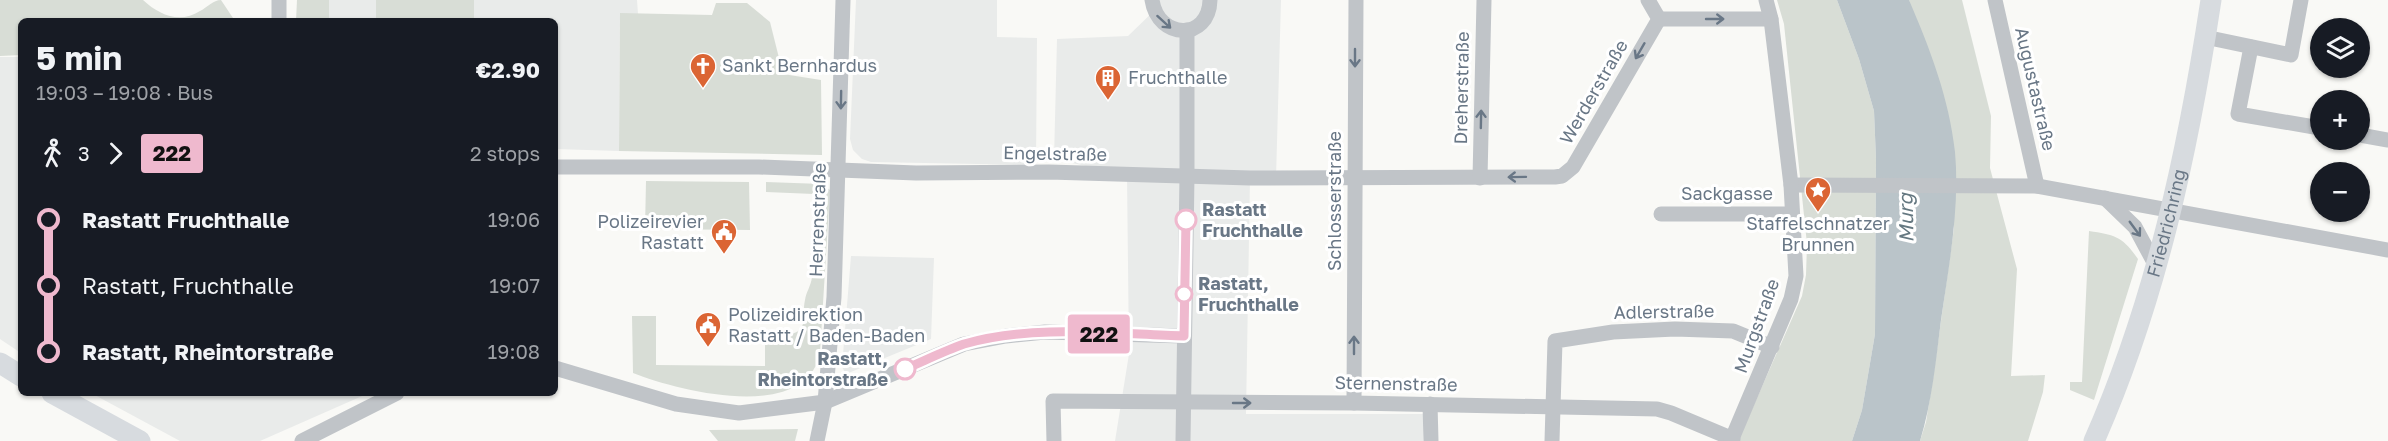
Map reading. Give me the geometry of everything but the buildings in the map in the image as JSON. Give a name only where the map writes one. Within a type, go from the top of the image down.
[{"type":"main road","name":"Friedrichring","points":[[2094,441],[2108,410],[2141,317],[2172,211],[2211,0]]},
{"type":"main road","points":[[0,363],[18,374]]},
{"type":"main road","points":[[58,396],[140,441]]},
{"type":"street","points":[[279,0],[279,18]]},
{"type":"street","name":"Herrenstraße","points":[[817,441],[825,402],[834,297],[843,0]]},
{"type":"street","points":[[1152,0],[1153,9],[1161,22],[1173,30],[1187,30],[1204,20],[1210,0]]},
{"type":"street","name":"Schlosserstraße","points":[[1354,403],[1356,0]]},
{"type":"street","name":"Dreherstraße","points":[[1480,178],[1484,0]]},
{"type":"street","points":[[1648,0],[1659,18],[1771,19]]},
{"type":"street","name":"Murgstraße","points":[[1732,440],[1791,299],[1796,276],[1791,184],[1771,19],[1766,0]]},
{"type":"street","name":"Augustastraße","points":[[1995,0],[2037,186]]},
{"type":"street","points":[[2205,37],[2290,55],[2301,0]]},
{"type":"street","name":"Werderstraße","points":[[1555,177],[1562,176],[1573,167],[1659,18]]},
{"type":"street","points":[[1182,441],[1187,30]]},
{"type":"street","points":[[2251,47],[2238,114],[2310,126]]},
{"type":"street","points":[[2370,137],[2388,140]]},
{"type":"street","name":"Engelstraße","points":[[558,167],[759,167],[839,171],[1355,178],[1555,177]]},
{"type":"street","points":[[1791,184],[2037,186],[2388,250]]},
{"type":"street","points":[[2105,198],[2135,227],[2156,266]]},
{"type":"street","name":"Sackgasse","points":[[1661,214],[1792,214]]},
{"type":"street","name":"Adlerstraße","points":[[1553,406],[1555,341],[1612,332],[1686,329],[1733,331],[1772,347]]},
{"type":"street","points":[[558,369],[676,404],[739,413],[825,402],[964,344],[1006,336],[1045,332],[1184,336]]},
{"type":"street","points":[[302,441],[391,396]]},
{"type":"street","name":"Sternenstraße","points":[[1053,441],[1053,401],[1430,404],[1657,409],[1732,440]]},
{"type":"street","points":[[1430,404],[1431,441]]},
{"type":"street","points":[[1552,441],[1553,406]]},
{"type":"shaded area","points":[[0,0],[143,0],[163,14],[185,17],[221,0],[233,18],[18,18],[18,55],[0,56]]},
{"type":"shaded area","points":[[297,0],[637,0],[638,14],[620,14],[619,151],[558,149],[558,18],[297,18]]},
{"type":"shaded area","points":[[297,0],[329,0],[329,18],[296,18]]},
{"type":"shaded area","points":[[376,0],[474,0],[474,18],[376,18]]},
{"type":"shaded area","points":[[856,0],[997,0],[997,37],[1037,38],[1036,165],[871,162],[862,159],[853,150],[850,139]]},
{"type":"shaded area","points":[[1158,0],[1281,0],[1276,178],[1250,179],[1246,414],[1424,414],[1423,441],[1115,441],[1129,354],[1127,175],[1054,159],[1057,39],[1128,36],[1158,7]]},
{"type":"shaded area","points":[[1777,0],[1837,0],[1859,59],[1874,111],[1875,334],[1862,410],[1852,441],[1738,441],[1802,296],[1806,275],[1807,244],[1784,24]]},
{"type":"shaded area","points":[[1909,0],[1962,0],[1991,116],[1990,168],[2017,269],[2011,376],[2045,375],[2043,392],[2028,441],[1920,441],[1926,422],[1954,228]]},
{"type":"shaded area","points":[[716,3],[747,3],[770,22],[783,74],[821,80],[822,155],[619,151],[620,13],[712,15]]},
{"type":"shaded area","points":[[0,57],[18,57],[18,351],[0,339]]},
{"type":"shaded area","points":[[646,181],[749,182],[750,230],[645,229]]},
{"type":"shaded area","points":[[766,182],[822,184],[830,190],[820,352],[810,374],[792,388],[767,395],[739,396],[680,387],[633,373],[632,316],[656,316],[656,365],[765,366],[765,330],[784,330],[784,335],[792,334],[801,328],[812,277],[814,194],[766,192]]},
{"type":"shaded area","points":[[2089,231],[2117,238],[2127,245],[2138,259],[2094,400],[2070,390],[2070,382],[2082,382]]},
{"type":"shaded area","points":[[851,256],[934,258],[931,339],[846,374],[842,367]]},
{"type":"shaded area","points":[[97,396],[362,396],[260,441],[180,441]]},
{"type":"shaded area","points":[[798,429],[795,441],[718,441],[709,430]]},
{"type":"water","name":"Murg","points":[[1837,0],[1909,0],[1938,74],[1952,132],[1956,173],[1953,236],[1933,381],[1920,441],[1852,441],[1862,410],[1875,334],[1876,159],[1874,111],[1859,59]]},
{"type":"bus line","name":"222","points":[[905,369],[964,344],[1006,336],[1045,332],[1184,336],[1186,220]]},
{"type":"place","name":"Sankt Bernhardus","points":[[703,89]]},
{"type":"place","name":"Fruchthalle","points":[[1108,101]]},
{"type":"place","name":"Staffelschnatzer Brunnen","points":[[1818,213]]},
{"type":"place","name":"Rastatt Fruchthalle","points":[[1186,220]]},
{"type":"place","name":"Polizeirevier Rastatt","points":[[724,255]]},
{"type":"place","name":"Rastatt, Fruchthalle","points":[[1184,294]]},
{"type":"place","name":"Polizeidirektion Rastatt / Baden-Baden","points":[[708,348]]},
{"type":"place","name":"Rastatt, Rheintorstraße","points":[[905,369]]}]
